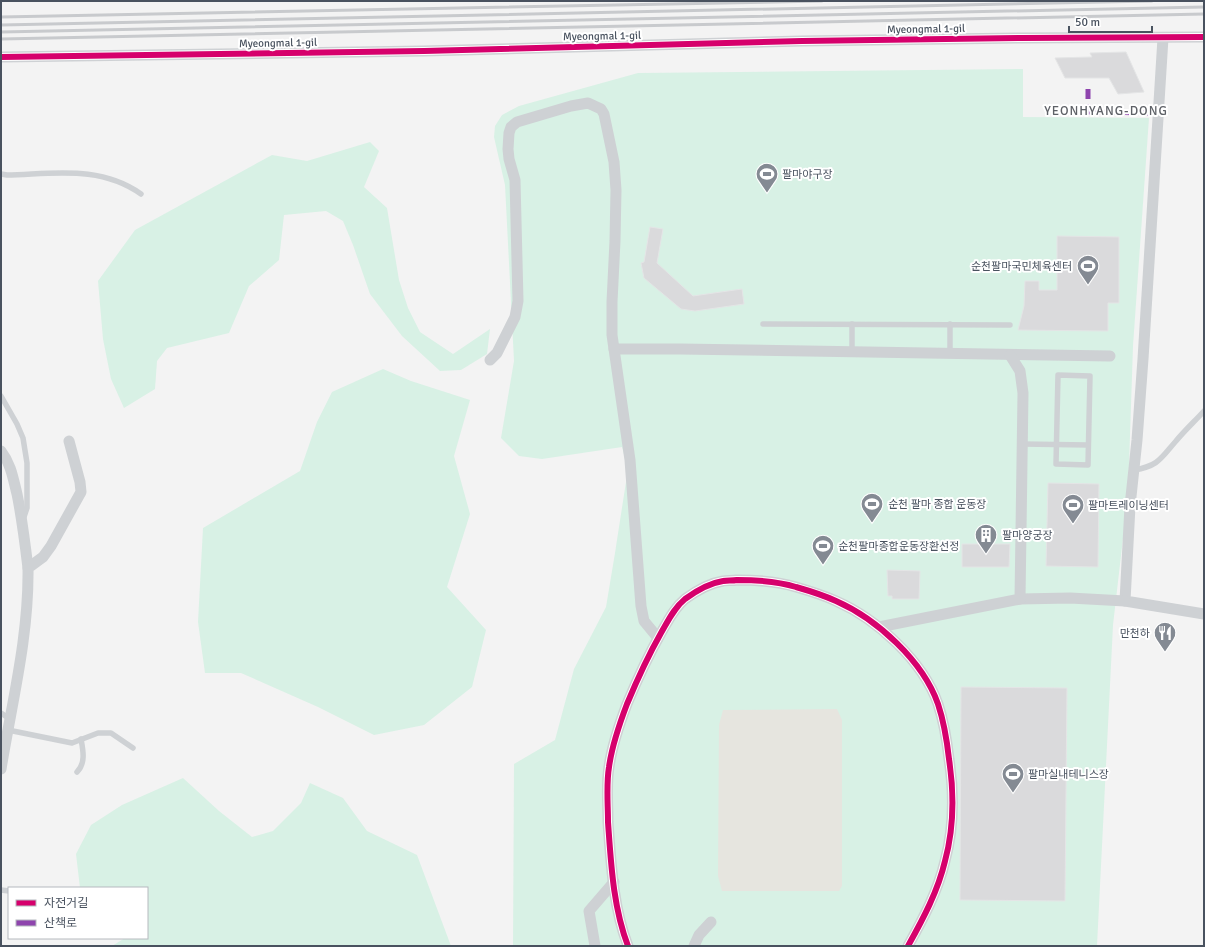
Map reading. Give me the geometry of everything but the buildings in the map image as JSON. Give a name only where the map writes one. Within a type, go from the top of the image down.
[{"type":"street","name":"Myeongmal 1-gil","points":[[1,58],[416,51],[802,41],[1204,37]]},
{"type":"street","points":[[1125,601],[1130,506],[1144,359],[1164,38]]},
{"type":"street","points":[[490,360],[497,352],[515,317],[518,301],[515,180],[509,158],[509,133],[511,128],[517,122],[571,106],[588,103],[601,109],[604,114],[607,122],[614,162],[616,190],[612,336],[630,460],[641,606],[644,621],[658,638]]},
{"type":"street","points":[[614,349],[852,351],[1110,356]]},
{"type":"street","points":[[1010,355],[1020,371],[1023,393],[1020,599]]},
{"type":"street","points":[[28,568],[43,557],[51,546],[81,492],[80,482],[69,441]]},
{"type":"street","points":[[1,450],[12,470],[22,521],[28,568],[27,602],[22,654],[6,721],[1,769]]},
{"type":"street","points":[[628,946],[618,913],[609,838],[607,787],[612,749],[620,723],[649,655],[675,610],[683,601],[694,593],[722,581],[753,580],[769,581],[812,591],[838,602],[875,624],[900,646],[918,668],[938,703],[951,768],[952,797],[950,831],[946,860],[939,883],[908,946]]},
{"type":"street","points":[[879,627],[1020,599],[1070,598],[1125,601],[1204,614]]},
{"type":"street","points":[[595,946],[589,911],[614,882]]},
{"type":"street","points":[[694,946],[699,935],[711,922]]},
{"type":"lane","points":[[1,174],[70,172],[100,175],[130,186],[140,194]]},
{"type":"lane","points":[[763,324],[1010,325]]},
{"type":"lane","points":[[852,324],[852,351]]},
{"type":"lane","points":[[950,324],[950,353]]},
{"type":"lane","points":[[1058,375],[1090,376],[1088,445],[1088,465],[1056,464],[1058,375]]},
{"type":"lane","points":[[1,396],[23,438],[27,463],[27,508],[22,521]]},
{"type":"lane","points":[[1134,470],[1146,468],[1162,459],[1175,441],[1204,411]]},
{"type":"lane","points":[[1022,444],[1088,445]]},
{"type":"lane","points":[[6,721],[72,743],[98,733],[111,733],[133,748]]},
{"type":"lane","points":[[76,772],[80,769],[84,757],[81,739]]},
{"type":"green space","name":"순천 팔마 종합 운동장","points":[[1023,69],[1023,117],[1149,118],[1133,346],[1128,495],[1113,625],[1097,946],[513,946],[514,764],[555,740],[574,669],[606,607],[628,469],[622,447],[542,459],[519,456],[501,438],[514,361],[505,185],[494,137],[495,126],[502,115],[519,106],[638,73]]},
{"type":"green space","points":[[370,142],[379,151],[364,187],[387,208],[399,280],[408,308],[420,332],[453,354],[490,329],[487,354],[461,370],[440,371],[402,336],[370,294],[343,221],[326,211],[284,215],[279,260],[249,286],[229,333],[167,348],[157,361],[155,389],[124,408],[111,379],[103,339],[98,281],[135,230],[272,155],[307,161]]},
{"type":"green space","points":[[383,369],[411,381],[470,400],[454,456],[470,514],[447,587],[486,630],[472,687],[424,725],[374,735],[318,707],[241,673],[205,673],[198,622],[203,528],[300,471],[317,422],[332,392]]},
{"type":"green space","points":[[183,778],[219,811],[252,837],[273,831],[301,803],[310,783],[343,798],[367,831],[417,855],[451,946],[112,946],[123,939],[148,939],[148,887],[80,887],[76,854],[91,825],[122,805]]},
{"type":"sand","points":[[837,709],[842,720],[842,886],[839,891],[722,891],[718,876],[719,725],[723,710]]},
{"type":"railway","points":[[1,17],[822,1]]},
{"type":"railway","points":[[1,25],[1152,1]]},
{"type":"railway","points":[[1,32],[1204,7]]},
{"type":"railway","points":[[1,39],[1204,14]]},
{"type":"marked path","points":[[1088,89],[1088,112],[1158,113]]},
{"type":"cycle path","points":[[1,57],[424,51],[802,41],[1204,37]]},
{"type":"cycle path","points":[[628,946],[616,900],[608,822],[608,774],[616,735],[627,704],[643,668],[661,633],[678,606],[689,596],[708,585],[723,581],[737,580],[782,583],[826,597],[852,609],[882,630],[897,643],[922,672],[931,688],[938,704],[944,725],[952,784],[952,823],[942,872],[934,894],[908,946]]},
{"type":"place","name":"팔마야구장","points":[[767,194]]},
{"type":"place","name":"순천팔마국민체육센터","points":[[1088,286]]},
{"type":"place","name":"순천 팔마 종합 운동장","points":[[872,524]]},
{"type":"place","name":"팔마트레이닝센터","points":[[1073,524]]},
{"type":"place","name":"팔마양궁장","points":[[986,554]]},
{"type":"place","name":"순천팔마종합운동장환선정","points":[[823,566]]},
{"type":"place","name":"만천하","points":[[1165,652]]},
{"type":"place","name":"팔마실내테니스장","points":[[1013,794]]},
{"type":"district","name":"YEONHYANG-DONG","points":[[1106,111]]}]
